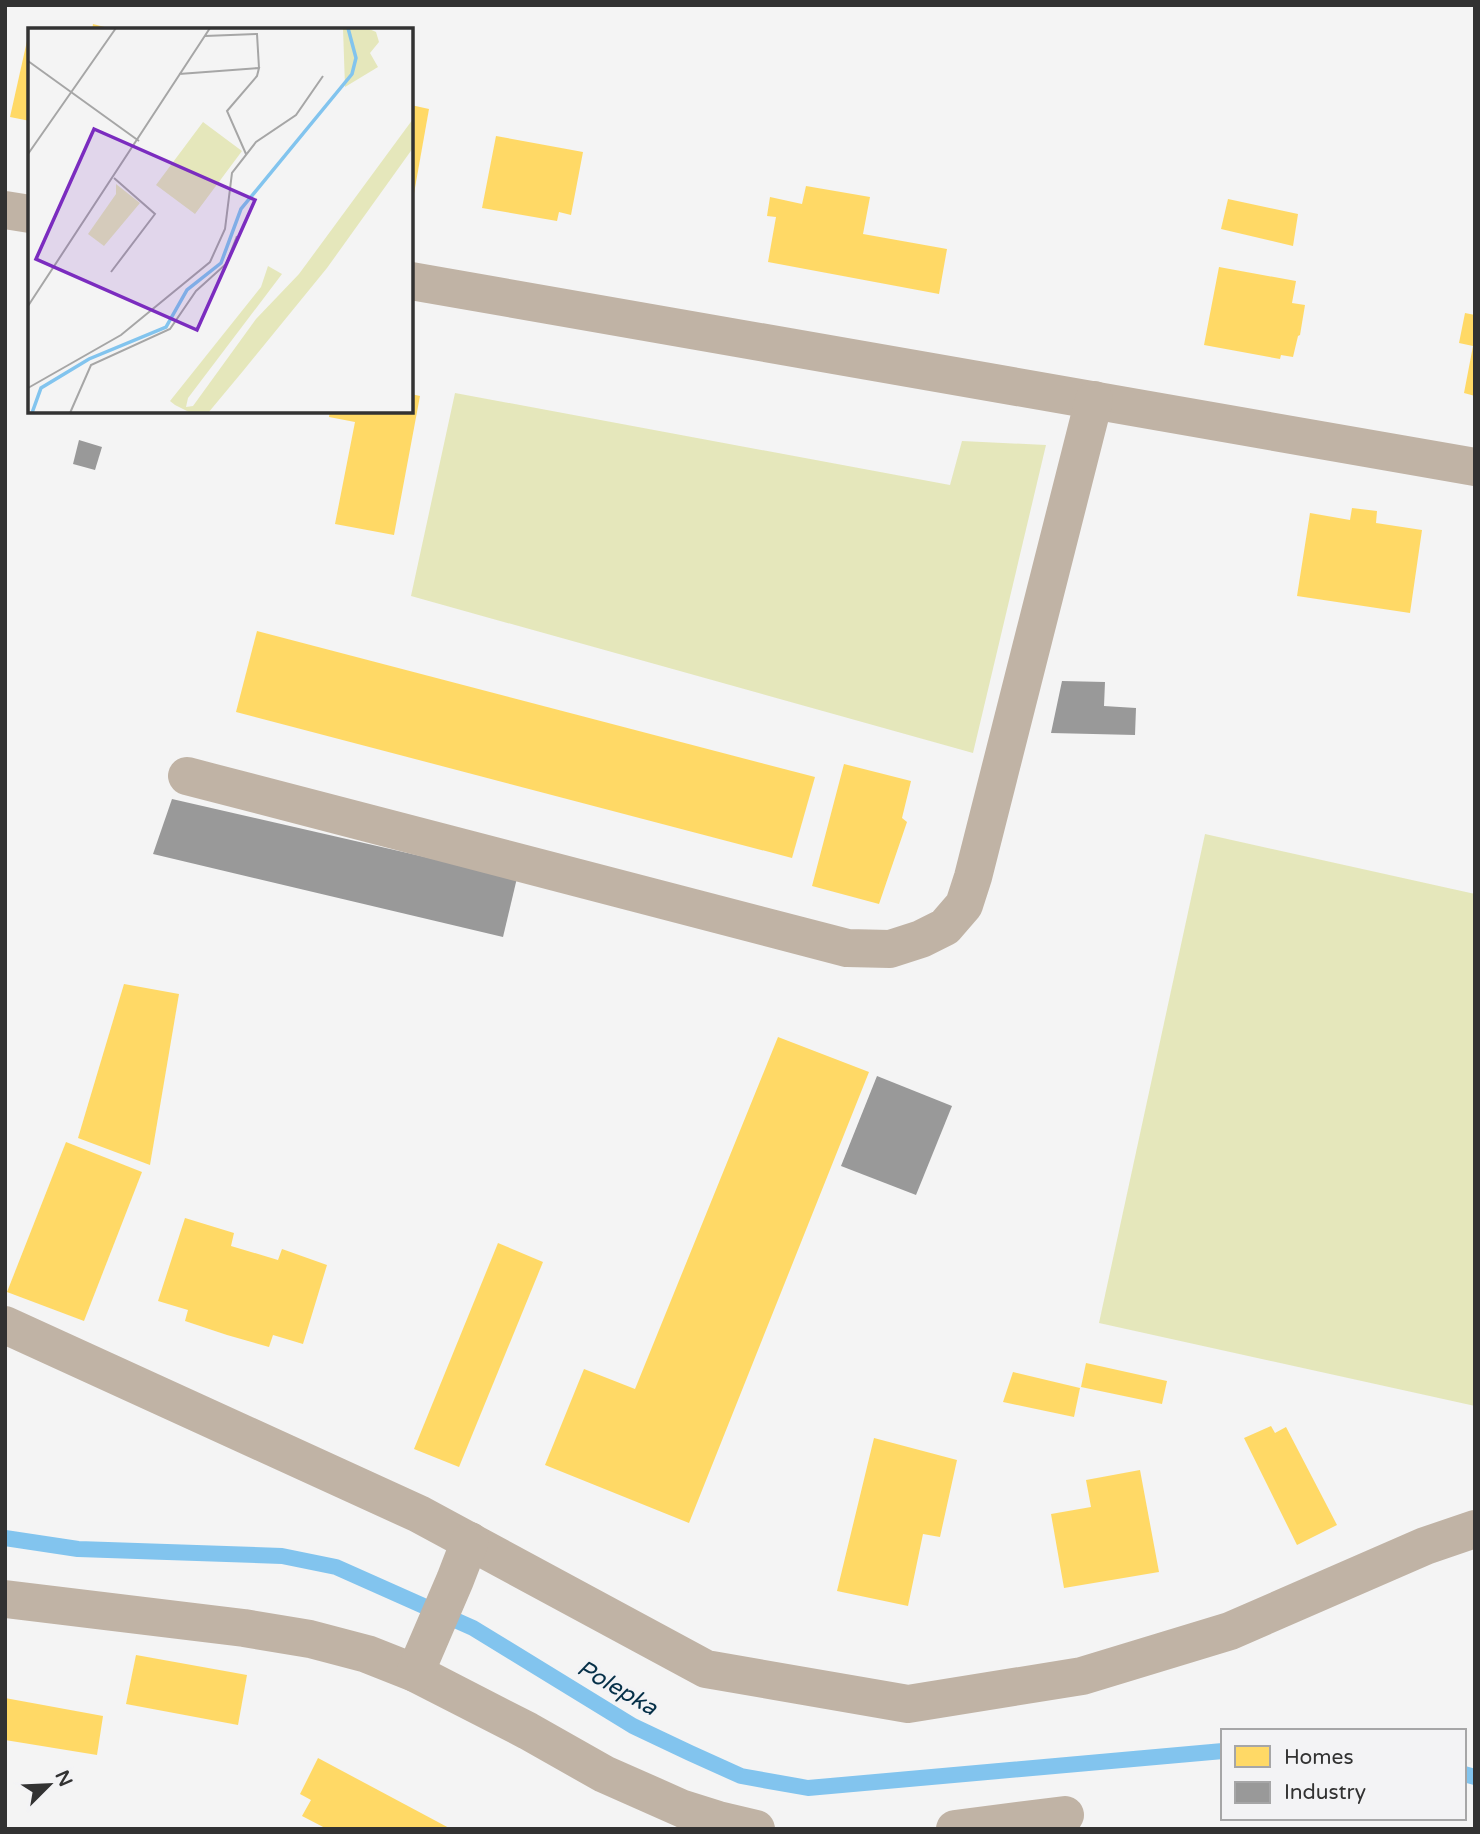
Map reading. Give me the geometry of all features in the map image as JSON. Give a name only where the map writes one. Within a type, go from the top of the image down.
[{"type":"street","points":[[5,210],[28,214]]},
{"type":"street","points":[[413,281],[1475,467]]},
{"type":"street","points":[[187,775],[847,948],[890,949],[921,939],[945,927],[964,905],[973,877],[1094,400]]},
{"type":"street","points":[[5,1325],[419,1514],[706,1669],[908,1704],[1082,1676],[1230,1631],[1424,1546],[1475,1529]]},
{"type":"street","points":[[422,1658],[470,1541]]},
{"type":"street","points":[[5,1599],[244,1628],[310,1639],[367,1654],[422,1658],[528,1731],[604,1774],[683,1809],[756,1829]]},
{"type":"street","points":[[955,1829],[1065,1815]]},
{"type":"green space","points":[[455,393],[950,485],[962,441],[1046,445],[973,753],[411,596]]},
{"type":"green space","points":[[1205,834],[1475,894],[1475,1406],[1099,1323]]},
{"type":"building: Homes","points":[[93,24],[108,28],[92,28]]},
{"type":"building: Homes","points":[[27,41],[28,41],[28,121],[10,117]]},
{"type":"building: Homes","points":[[413,105],[429,109],[413,199]]},
{"type":"building: Homes","points":[[496,136],[583,152],[571,215],[559,212],[557,221],[482,208]]},
{"type":"building: Homes","points":[[806,186],[870,197],[863,234],[947,249],[939,294],[768,262],[776,217],[767,216],[770,197],[802,204]]},
{"type":"building: Homes","points":[[1228,199],[1298,214],[1293,246],[1221,229]]},
{"type":"building: Homes","points":[[1219,267],[1296,281],[1292,303],[1305,305],[1293,357],[1281,355],[1280,359],[1204,345]]},
{"type":"building: Homes","points":[[1465,313],[1475,315],[1475,396],[1464,393],[1473,346],[1459,343]]},
{"type":"building: Homes","points":[[413,394],[420,396],[394,535],[335,524],[355,422],[329,417],[330,413],[413,413]]},
{"type":"building: Homes","points":[[1352,508],[1377,511],[1376,523],[1422,530],[1410,613],[1297,596],[1310,513],[1350,520]]},
{"type":"building: Homes","points":[[257,631],[815,777],[792,858],[236,712]]},
{"type":"building: Homes","points":[[844,764],[911,781],[902,818],[907,822],[879,904],[812,886]]},
{"type":"building: Homes","points":[[124,984],[179,994],[150,1165],[78,1138]]},
{"type":"building: Homes","points":[[778,1037],[869,1072],[689,1523],[545,1465],[584,1369],[635,1389]]},
{"type":"building: Homes","points":[[66,1142],[142,1172],[84,1321],[7,1292]]},
{"type":"building: Homes","points":[[185,1218],[234,1233],[231,1246],[278,1260],[282,1249],[327,1265],[303,1344],[273,1335],[269,1347],[227,1335],[185,1321],[188,1310],[158,1301]]},
{"type":"building: Homes","points":[[498,1243],[543,1262],[459,1467],[414,1449]]},
{"type":"building: Homes","points":[[1086,1363],[1167,1381],[1162,1404],[1081,1387]]},
{"type":"building: Homes","points":[[1013,1372],[1080,1388],[1074,1417],[1003,1402]]},
{"type":"building: Homes","points":[[1271,1426],[1275,1433],[1286,1427],[1337,1525],[1297,1545],[1244,1438]]},
{"type":"building: Homes","points":[[874,1438],[957,1460],[940,1537],[923,1534],[908,1606],[837,1591]]},
{"type":"building: Homes","points":[[1140,1470],[1159,1572],[1064,1588],[1051,1514],[1091,1507],[1086,1480]]},
{"type":"building: Homes","points":[[136,1655],[247,1675],[238,1725],[126,1704]]},
{"type":"building: Homes","points":[[5,1698],[103,1716],[97,1755],[5,1740]]},
{"type":"building: Homes","points":[[318,1758],[451,1829],[327,1829],[302,1816],[311,1800],[300,1794]]},
{"type":"building: Industry","points":[[79,440],[102,447],[95,470],[73,464]]},
{"type":"building: Industry","points":[[1062,681],[1105,682],[1104,706],[1136,708],[1135,735],[1051,733]]},
{"type":"building: Industry","points":[[172,799],[517,878],[503,937],[153,854]]},
{"type":"building: Industry","points":[[877,1076],[952,1106],[916,1195],[841,1166]]},
{"type":"waterway","name":"Polepka","points":[[5,1538],[78,1549],[282,1556],[336,1567],[473,1628],[633,1726],[690,1753],[741,1776],[808,1788],[1221,1751]]},
{"type":"waterway","name":"Polepka","points":[[1466,1775],[1475,1777]]}]
